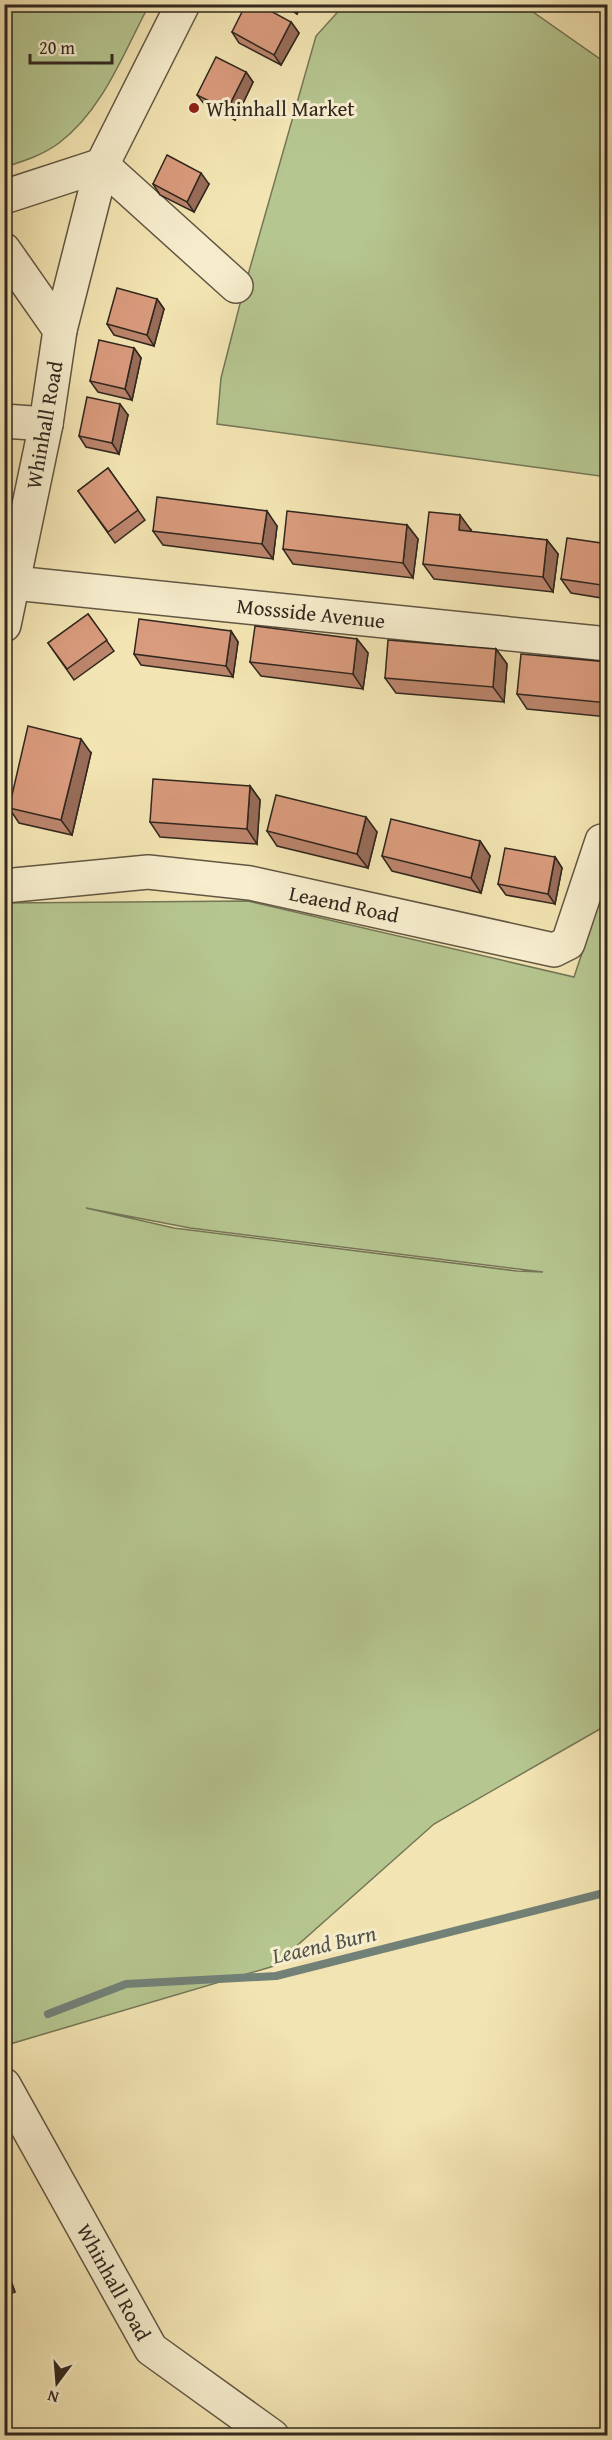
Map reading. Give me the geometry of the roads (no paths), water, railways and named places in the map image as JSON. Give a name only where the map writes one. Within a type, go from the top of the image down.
[{"type":"street","name":"Whinhall Road","points":[[4,625],[46,424],[60,330],[102,165],[183,4]]},
{"type":"street","points":[[4,197],[102,165],[236,286]]},
{"type":"street","name":"Whinhall Road","points":[[4,250],[60,330]]},
{"type":"street","points":[[4,421],[46,424]]},
{"type":"street","name":"Mossside Avenue","points":[[14,582],[608,644]]},
{"type":"street","name":"Leaend Road","points":[[4,886],[148,872],[239,882],[554,950],[568,943],[602,842],[608,842]]},
{"type":"street","name":"Whinhall Road","points":[[4,2085],[151,2349],[272,2436]]},
{"type":"waterway","name":"Leaend Burn","points":[[48,2014],[126,1984],[276,1976],[608,1892]]},
{"type":"place","name":"Whinhall Market","points":[[194,108]]}]
